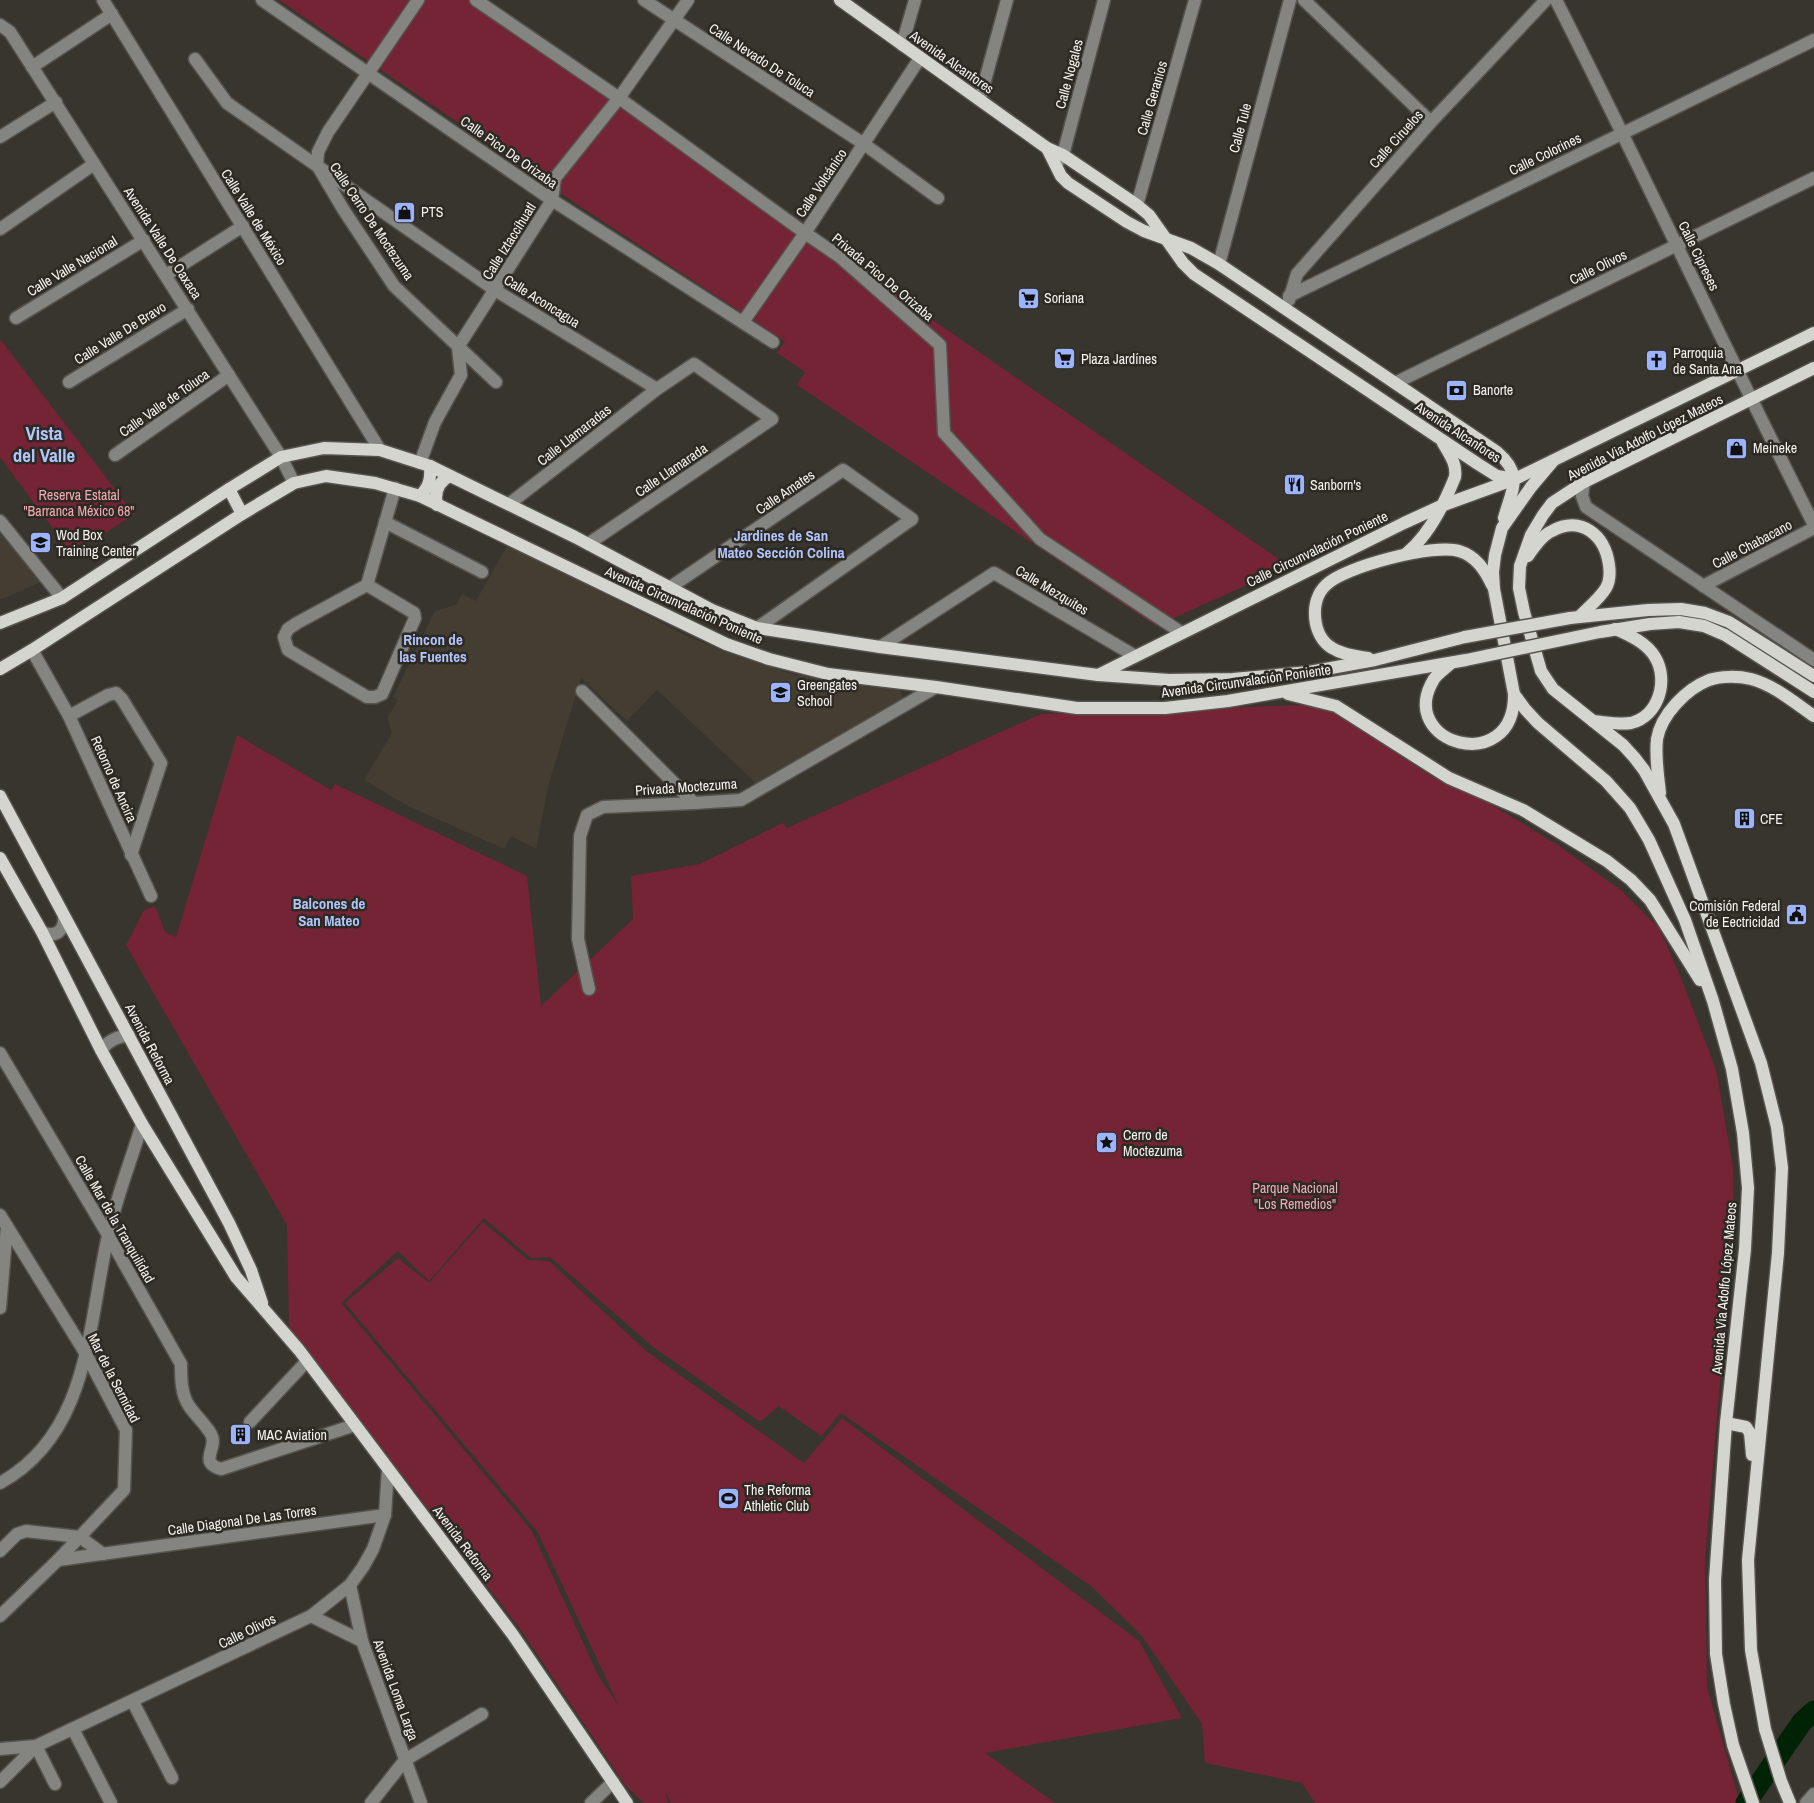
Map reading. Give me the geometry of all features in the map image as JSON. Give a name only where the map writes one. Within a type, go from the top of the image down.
[{"type":"main road","name":"Avenida Alcanfores","points":[[840,0],[1048,148],[1063,155],[1137,205],[1149,215],[1168,240],[1183,262],[1194,274],[1440,440],[1497,476],[1515,479],[1509,464],[1497,452],[1219,264],[1191,248],[1168,240],[1127,222],[1068,183],[1061,176],[1048,148]]},
{"type":"main road","name":"Avenida Via Adolfo López Mateos","points":[[1753,1803],[1733,1745],[1716,1654],[1715,1580],[1726,1423],[1745,1249],[1748,1188],[1743,1133],[1732,1069],[1713,1001],[1685,920],[1649,840],[1630,808],[1606,781],[1538,723],[1514,694],[1494,589],[1493,572],[1502,528],[1530,487],[1553,461],[1814,333]]},
{"type":"main road","name":"Avenida Via Adolfo López Mateos","points":[[1790,1803],[1765,1729],[1750,1650],[1748,1560],[1778,1254],[1782,1168],[1777,1127],[1761,1063],[1674,824],[1644,770],[1634,757],[1623,745],[1554,689],[1541,671],[1519,588],[1520,566],[1532,535],[1543,514],[1552,503],[1584,482],[1814,368]]},
{"type":"main road","points":[[1404,556],[1422,540],[1455,477],[1456,468],[1451,456],[1440,440]]},
{"type":"main road","name":"Avenida Circunvalación Poniente","points":[[0,623],[62,598],[281,457],[324,448],[380,450],[425,464],[588,544],[712,610],[757,628],[880,647],[1098,675],[1169,680],[1233,679],[1308,672],[1376,660],[1465,637],[1575,617]]},
{"type":"main road","name":"Calle Circunvalación Poniente","points":[[1098,675],[1404,522],[1441,506],[1515,479],[1553,461]]},
{"type":"main road","points":[[420,496],[429,483],[431,474],[425,464]]},
{"type":"main road","name":"Avenida Circunvalación Poniente","points":[[2,664],[32,650],[242,514],[294,483],[326,476],[376,483],[420,496],[726,644],[768,659],[828,674],[936,687],[1078,708],[1165,708],[1228,701],[1451,663],[1615,629]]},
{"type":"main road","points":[[438,505],[435,498],[436,491],[444,479],[450,476]]},
{"type":"main road","points":[[1502,528],[1515,479]]},
{"type":"main road","points":[[229,489],[242,514]]},
{"type":"main road","points":[[1520,566],[1533,548],[1549,532],[1561,526],[1577,526],[1590,530],[1601,540],[1608,555],[1610,573],[1606,588],[1575,617]]},
{"type":"main road","points":[[1376,660],[1341,653],[1330,647],[1321,638],[1316,625],[1315,610],[1318,594],[1325,585],[1336,577],[1353,569],[1446,548],[1460,551],[1480,564],[1488,575],[1494,589]]},
{"type":"main road","points":[[1575,617],[1681,609],[1705,613],[1729,622],[1814,676]]},
{"type":"main road","points":[[1615,629],[1679,622],[1704,626],[1724,635],[1814,692]]},
{"type":"main road","points":[[1593,721],[1617,724],[1632,722],[1646,716],[1655,705],[1661,692],[1661,671],[1654,655],[1646,646],[1626,633],[1615,629]]},
{"type":"main road","points":[[1451,663],[1435,678],[1429,690],[1427,705],[1429,718],[1435,728],[1446,739],[1463,744],[1479,744],[1493,738],[1507,725],[1514,706],[1514,694]]},
{"type":"main road","points":[[1661,800],[1656,760],[1658,737],[1670,711],[1699,685],[1719,678],[1751,680],[1779,693],[1814,716]]},
{"type":"main road","points":[[1281,693],[1336,706],[1449,778],[1523,810],[1607,861],[1631,880],[1650,900],[1713,1001]]},
{"type":"main road","name":"Avenida Reforma","points":[[0,796],[229,1223],[251,1270],[264,1310]]},
{"type":"main road","name":"Avenida Reforma","points":[[0,858],[42,932],[101,1050],[142,1124],[236,1277],[307,1361],[513,1635],[627,1803]]},
{"type":"main road","points":[[1726,1423],[1742,1425],[1750,1433],[1754,1495]]},
{"type":"street","name":"Calle Valle de México","points":[[103,0],[380,450]]},
{"type":"street","name":"Calle Pico De Orizaba","points":[[262,0],[552,200],[743,322]]},
{"type":"street","name":"Calle Cerro De Moctezuma","points":[[418,0],[328,132],[318,152],[317,165],[343,209],[394,286],[496,382]]},
{"type":"street","points":[[476,0],[619,98],[805,233]]},
{"type":"street","name":"Calle Nevado De Toluca","points":[[644,0],[864,144],[938,198]]},
{"type":"street","name":"Calle Iztaccíhuatl","points":[[458,347],[552,200],[555,178],[619,98],[688,0]]},
{"type":"street","points":[[902,45],[915,0]]},
{"type":"street","points":[[980,99],[1007,0]]},
{"type":"street","name":"Calle Nogales","points":[[1063,155],[1104,0]]},
{"type":"street","name":"Calle Geranios","points":[[1137,205],[1195,0]]},
{"type":"street","name":"Calle Tule","points":[[1219,264],[1290,0]]},
{"type":"street","points":[[1304,0],[1431,122]]},
{"type":"street","name":"Calle Ciruelos","points":[[1288,310],[1289,296],[1297,274],[1431,122],[1546,0]]},
{"type":"street","name":"Calle Cipreses","points":[[1556,0],[1623,133],[1814,527]]},
{"type":"street","points":[[32,67],[112,14]]},
{"type":"street","name":"Avenida Valle De Oaxaca","points":[[3,32],[32,67],[56,102],[188,308],[281,457],[294,483]]},
{"type":"street","name":"Calle Colorines","points":[[1289,296],[1814,40]]},
{"type":"street","name":"Calle Volcánico","points":[[743,322],[805,233],[920,58]]},
{"type":"street","name":"Calle Aconcagua","points":[[195,59],[227,103],[495,290],[657,389]]},
{"type":"street","points":[[0,137],[56,102]]},
{"type":"street","points":[[1055,165],[1063,155]]},
{"type":"street","points":[[0,229],[94,164]]},
{"type":"street","name":"Calle Olivos","points":[[1396,383],[1814,178]]},
{"type":"street","points":[[166,275],[243,226]]},
{"type":"street","name":"Privada Pico De Orizaba","points":[[805,233],[840,257],[940,345],[944,433],[1040,539],[1182,633]]},
{"type":"street","name":"Calle Valle Nacional","points":[[16,318],[144,240]]},
{"type":"street","name":"Calle Valle De Bravo","points":[[69,382],[188,308]]},
{"type":"street","points":[[743,322],[773,342]]},
{"type":"street","points":[[425,464],[435,422],[461,376],[458,347]]},
{"type":"street","name":"Calle Llamarada","points":[[588,544],[772,420],[694,364],[657,389]]},
{"type":"street","name":"Calle Valle de Toluca","points":[[115,455],[229,376]]},
{"type":"street","name":"Calle Llamaradas","points":[[509,504],[657,389]]},
{"type":"street","name":"Calle Amates","points":[[669,588],[843,470],[912,519],[757,628]]},
{"type":"street","points":[[1584,482],[1582,496],[1586,507],[1814,660]]},
{"type":"street","points":[[367,585],[414,613],[415,618],[382,694],[367,698],[288,650],[284,637],[288,629],[297,623],[367,585],[395,488]]},
{"type":"street","points":[[0,521],[62,598]]},
{"type":"street","points":[[385,522],[482,572]]},
{"type":"street","name":"Calle Chabacano","points":[[1704,586],[1814,527]]},
{"type":"street","name":"Calle Mezquites","points":[[880,647],[994,572],[1135,656]]},
{"type":"street","name":"Retorno de Ancira","points":[[32,650],[69,716],[151,896]]},
{"type":"street","name":"Privada Moctezuma","points":[[589,989],[578,939],[580,836],[587,815],[603,807],[694,804],[741,800],[936,687]]},
{"type":"street","points":[[582,691],[694,804]]},
{"type":"street","name":"Retorno de Ancira","points":[[69,716],[108,695],[116,693],[122,699],[161,763],[131,855]]},
{"type":"street","points":[[42,932],[53,935],[58,932],[63,928],[64,917]]},
{"type":"street","points":[[101,1050],[114,1038],[129,1036]]},
{"type":"street","name":"Calle Mar de la Tranquilidad","points":[[0,1053],[108,1235],[181,1364],[184,1396],[212,1435],[214,1442],[209,1456],[210,1462],[214,1467],[221,1469],[355,1425]]},
{"type":"street","points":[[0,1483],[30,1463],[46,1444],[61,1423],[74,1394],[86,1354],[108,1235],[142,1124]]},
{"type":"street","points":[[0,1308],[3,1220]]},
{"type":"street","name":"Mar de la Sernidad","points":[[0,1616],[58,1560],[124,1490],[126,1430],[86,1354],[3,1220]]},
{"type":"street","points":[[250,1422],[307,1361]]},
{"type":"street","name":"Calle Olivos","points":[[0,1749],[36,1746],[133,1702],[311,1616],[350,1585],[363,1568],[373,1549],[385,1515],[388,1469]]},
{"type":"street","name":"Calle Diagonal De Las Torres","points":[[58,1560],[385,1515]]},
{"type":"street","points":[[0,1551],[17,1534],[26,1531],[80,1536],[103,1554]]},
{"type":"street","name":"Avenida Loma Larga","points":[[350,1585],[362,1641],[421,1803]]},
{"type":"street","points":[[311,1616],[362,1641]]},
{"type":"street","points":[[133,1702],[172,1778]]},
{"type":"street","points":[[371,1803],[405,1760],[482,1714]]},
{"type":"street","points":[[73,1729],[111,1803]]},
{"type":"street","points":[[36,1746],[55,1784]]},
{"type":"street","name":"Calle Olivos","points":[[0,1782],[36,1746]]},
{"type":"street","points":[[591,1803],[613,1782]]},
{"type":"street","points":[[1806,1803],[1814,1794]]},
{"type":"shaded area","points":[[0,533],[23,558],[41,582],[0,600]]},
{"type":"shaded area","name":"Greengates School","points":[[508,544],[687,636],[723,651],[788,673],[855,685],[900,690],[904,701],[875,715],[756,783],[657,690],[627,721],[581,678],[549,783],[536,849],[511,836],[504,849],[406,805],[364,780],[392,733],[387,718],[398,700],[393,697],[435,611],[456,605],[462,594],[476,601]]},
{"type":"green space","points":[[279,0],[469,0],[1289,566],[1156,626],[797,385],[805,372],[777,353],[785,341],[581,207]]},
{"type":"green space","name":"Reserva Estatal \"Barranca México 68\"","points":[[0,339],[134,514],[104,534],[68,549],[0,457]]},
{"type":"green space","name":"Parque Nacional \"Los Remedios\"","points":[[1303,705],[1337,714],[1431,776],[1487,802],[1558,845],[1622,891],[1659,928],[1679,973],[1716,1069],[1733,1167],[1734,1218],[1705,1559],[1707,1687],[1740,1803],[1315,1803],[1302,1783],[1205,1763],[1202,1724],[1142,1636],[1091,1586],[841,1413],[821,1436],[779,1406],[760,1422],[652,1346],[550,1257],[531,1258],[484,1218],[429,1281],[398,1251],[341,1303],[532,1531],[598,1675],[619,1706],[537,1531],[345,1303],[398,1258],[429,1283],[483,1222],[528,1260],[549,1261],[646,1351],[804,1463],[842,1418],[1139,1641],[1182,1718],[985,1753],[1055,1803],[671,1803],[665,1792],[668,1803],[644,1803],[625,1785],[523,1633],[289,1327],[287,1225],[126,945],[144,910],[155,906],[165,932],[176,937],[237,735],[331,790],[335,784],[527,876],[541,1006],[633,919],[631,876],[700,864],[783,823],[787,828],[1041,714]]},
{"type":"waterway","points":[[1746,1803],[1802,1722],[1814,1711]]},
{"type":"place","name":"PTS","points":[[405,212]]},
{"type":"place","name":"Soriana","points":[[1028,298]]},
{"type":"place","name":"Plaza Jardínes","points":[[1065,359]]},
{"type":"place","name":"Parroquia de Santa Ana","points":[[1657,361]]},
{"type":"place","name":"Banorte","points":[[1457,390]]},
{"type":"place","name":"Meineke","points":[[1737,448]]},
{"type":"place","name":"Sanborn's","points":[[1294,485]]},
{"type":"place","name":"Wod Box Training Center","points":[[40,543]]},
{"type":"place","name":"Greengates School","points":[[781,693]]},
{"type":"place","name":"CFE","points":[[1744,819]]},
{"type":"place","name":"Comisión Federal de Eectricidad","points":[[1796,914]]},
{"type":"place","name":"Cerro de Moctezuma","points":[[1107,1143]]},
{"type":"place","name":"MAC Aviation","points":[[241,1435]]},
{"type":"place","name":"The Reforma Athletic Club","points":[[728,1498]]},
{"type":"district","name":"Vista del Valle","points":[[44,444]]},
{"type":"district","name":"Jardines de San Mateo Sección Colina","points":[[781,544]]},
{"type":"district","name":"Rincon de las Fuentes","points":[[433,648]]},
{"type":"district","name":"Balcones de San Mateo","points":[[329,912]]}]
